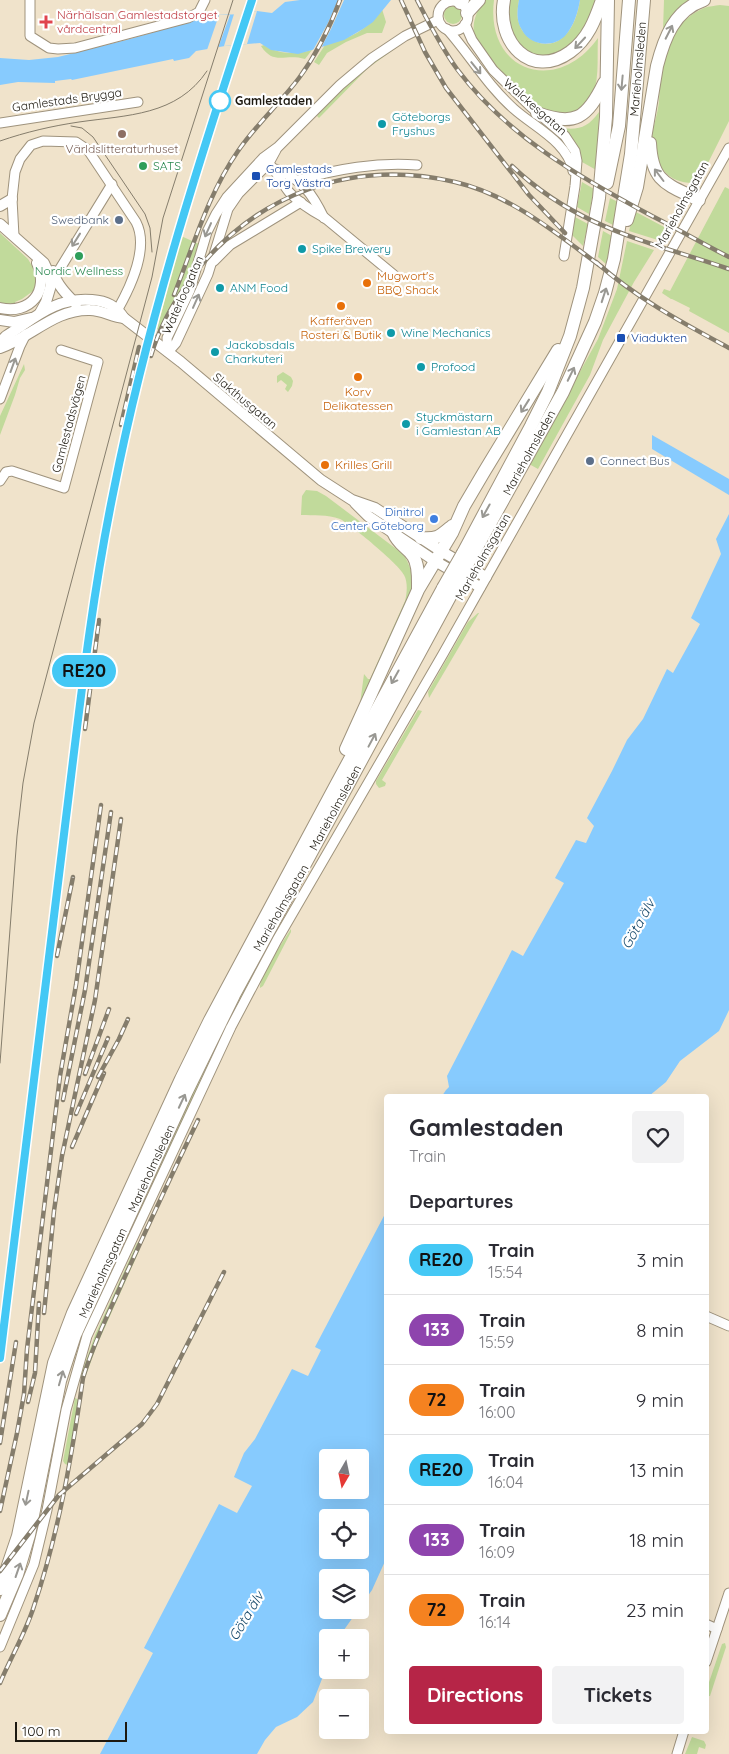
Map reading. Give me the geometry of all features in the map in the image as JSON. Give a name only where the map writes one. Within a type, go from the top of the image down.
[{"type":"highway","points":[[458,7],[479,0]]},
{"type":"highway","points":[[504,0],[504,30],[509,42],[523,55],[534,60],[546,61],[562,57],[578,45],[593,24],[602,0]]},
{"type":"highway","name":"Marieholmsleden","points":[[468,554],[548,392],[564,355],[583,288],[599,198],[606,118],[608,0]]},
{"type":"highway","points":[[606,34],[614,0]]},
{"type":"highway","points":[[583,288],[594,252],[619,126],[629,0]]},
{"type":"highway","name":"Marieholmsleden","points":[[0,1615],[17,1575],[29,1535],[60,1381],[67,1356],[86,1309],[187,1090],[234,995],[468,554],[563,392],[595,322],[612,267],[631,154],[644,0]]},
{"type":"highway","points":[[612,267],[637,187],[657,66],[662,47],[671,28],[684,11],[704,0]]},
{"type":"highway","points":[[537,113],[561,120],[578,117],[588,110],[596,100],[606,79]]},
{"type":"highway","points":[[651,103],[650,145],[654,169],[665,182],[699,200]]},
{"type":"highway","points":[[336,782],[344,754],[418,590],[452,533],[454,525],[484,472],[556,355],[574,320]]},
{"type":"highway","points":[[421,538],[429,539],[441,536],[454,525]]},
{"type":"highway","points":[[393,532],[397,542],[412,554],[415,560],[418,590]]},
{"type":"highway","name":"Marieholmsleden","points":[[0,1588],[18,1536],[30,1486],[47,1389],[63,1338],[210,1020],[336,782],[448,591]]},
{"type":"main road","points":[[0,206],[12,199]]},
{"type":"main road","points":[[0,224],[32,253],[42,273],[41,284],[36,296],[28,305],[16,309],[0,308]]},
{"type":"main road","points":[[0,320],[14,322],[26,320],[39,314],[46,302],[53,281],[52,264],[38,252],[32,253]]},
{"type":"main road","points":[[53,281],[72,300],[89,310]]},
{"type":"main road","points":[[0,342],[6,336],[58,303],[72,300],[98,300],[112,304],[118,309]]},
{"type":"main road","name":"Slakthusgatan","points":[[118,309],[124,318],[168,352],[321,480],[352,500],[368,516],[438,556],[486,576]]},
{"type":"main road","name":"Slakthusgatan","points":[[0,348],[58,316],[72,311],[89,310],[124,318]]},
{"type":"main road","name":"Slakthusgatan","points":[[352,500],[375,508],[421,538],[438,556],[480,587]]},
{"type":"street","points":[[30,0],[30,34],[33,39],[49,48],[58,49],[75,48],[188,18],[200,12],[205,0]]},
{"type":"street","points":[[438,20],[439,9],[458,7],[457,30],[447,30]]},
{"type":"street","name":"Walckesgatan","points":[[458,7],[472,40],[493,70],[537,113],[565,136],[575,151],[577,161],[575,186],[564,256]]},
{"type":"street","name":"Walckesgatan","points":[[438,20],[493,88],[513,108],[566,152],[571,161],[575,186]]},
{"type":"street","name":"Waterloogatan","points":[[168,352],[176,343],[212,263],[231,203],[269,163],[278,147],[340,85],[381,51],[438,20]]},
{"type":"street","name":"Gamlestads Brygga","points":[[0,123],[138,102]]},
{"type":"street","points":[[14,236],[12,199],[15,172],[20,159],[31,145],[43,141],[76,142],[88,150],[136,222],[141,235],[142,243],[129,286],[118,309]]},
{"type":"street","name":"Marieholmsgatan","points":[[0,1647],[34,1564],[47,1510],[66,1410],[87,1336],[175,1144],[248,992],[729,148]]},
{"type":"street","points":[[269,163],[298,180],[317,204],[324,218]]},
{"type":"street","points":[[269,163],[290,192],[301,202],[324,218],[394,275]]},
{"type":"street","name":"Waterloogatan","points":[[168,352],[167,338],[190,290],[199,256],[211,223],[227,197],[269,163]]},
{"type":"street","points":[[298,180],[359,166],[417,165]]},
{"type":"street","points":[[53,281],[112,184]]},
{"type":"street","points":[[212,263],[230,244],[301,202]]},
{"type":"street","points":[[0,399],[17,354],[28,333]]},
{"type":"street","name":"Gamlestadsvägen","points":[[0,481],[6,472],[12,472],[64,488],[98,362],[61,350]]},
{"type":"street","points":[[709,1317],[729,1326]]},
{"type":"street","points":[[709,1653],[729,1593]]},
{"type":"street","points":[[709,1625],[717,1629]]},
{"type":"street","points":[[677,1754],[683,1734]]},
{"type":"green space","points":[[483,0],[494,0],[494,25],[501,44],[512,59],[527,68],[545,70],[563,67],[581,56],[598,38],[595,88],[587,104],[574,113],[566,115],[549,113],[533,104],[496,67],[480,46],[474,32],[477,12]]},
{"type":"green space","points":[[508,0],[519,0],[519,23],[526,35],[537,42],[550,44],[562,38],[569,31],[580,0],[599,0],[583,30],[572,45],[549,56],[534,55],[519,47],[506,17]]},
{"type":"green space","points":[[664,0],[688,0],[677,10],[663,30]]},
{"type":"green space","points":[[720,5],[729,6],[729,121],[702,175],[695,183],[686,183],[678,181],[665,172],[657,160],[652,143],[659,101],[661,67],[670,40],[681,24],[704,8]]},
{"type":"green space","points":[[453,6],[459,9],[462,15],[459,21],[453,24],[447,21],[444,15],[447,9]]},
{"type":"green space","points":[[382,9],[386,22],[382,33],[367,33],[327,53],[319,65],[314,62],[325,45],[343,40],[357,33],[370,23]]},
{"type":"green space","points":[[264,45],[276,51],[288,53],[312,50],[305,59],[280,58],[271,56],[266,52],[261,46]]},
{"type":"green space","points":[[395,46],[396,48],[368,68],[319,118],[317,116],[342,88]]},
{"type":"green space","points":[[599,112],[598,171],[582,162],[579,153],[560,128],[573,129],[587,125]]},
{"type":"green space","points":[[582,182],[594,189],[589,214],[577,207]]},
{"type":"green space","points":[[725,187],[729,189],[729,333],[689,311],[690,308],[662,293],[664,289],[670,291]]},
{"type":"green space","points":[[610,198],[618,202],[613,225],[605,221]]},
{"type":"green space","points":[[634,211],[668,229],[661,241],[629,231]]},
{"type":"green space","points":[[575,217],[588,224],[583,246],[571,234]]},
{"type":"green space","points":[[603,231],[612,236],[607,265],[598,257]]},
{"type":"green space","points":[[0,233],[28,259],[35,271],[37,280],[33,291],[15,302],[15,304],[3,304],[0,302]]},
{"type":"green space","points":[[181,236],[199,244],[188,289],[164,334],[157,329]]},
{"type":"green space","points":[[627,241],[654,250],[634,282],[603,340],[590,375],[538,469],[529,464],[598,339],[617,289]]},
{"type":"green space","points":[[24,364],[25,370],[20,378],[0,435],[0,416]]},
{"type":"green space","points":[[283,372],[291,377],[293,381],[288,392],[285,389],[287,385],[281,380],[277,383],[277,376]]},
{"type":"green space","points":[[306,490],[317,491],[326,496],[403,554],[411,570],[413,588],[360,704],[364,674],[370,679],[405,601],[406,581],[401,570],[385,554],[345,522],[335,517],[301,515],[302,496]]},
{"type":"green space","points":[[478,613],[429,698],[428,692],[468,622]]},
{"type":"green space","points":[[418,710],[422,711],[382,780],[386,783],[385,786],[379,788],[376,781]]},
{"type":"green space","points":[[291,929],[263,986],[260,988],[263,976]]},
{"type":"green space","points":[[258,960],[260,962],[229,1022],[126,1241],[123,1242],[204,1067]]},
{"type":"green space","points":[[139,1242],[138,1248],[140,1249],[97,1345],[86,1375],[84,1378],[80,1377],[95,1335]]},
{"type":"green space","points":[[75,1398],[81,1401],[70,1466],[63,1461]]},
{"type":"green space","points":[[725,1643],[726,1647],[709,1696],[709,1682],[722,1644]]},
{"type":"green space","points":[[692,1737],[704,1741],[705,1749],[699,1747],[697,1754],[685,1754]]},
{"type":"water","points":[[300,0],[391,0],[373,22],[363,29],[344,40],[298,54],[271,50],[260,43],[225,46],[196,51],[189,58],[174,61],[173,59],[72,80],[55,81],[55,83],[18,82],[0,85],[0,58],[29,60],[58,57],[213,15],[248,14],[257,11],[272,13],[285,2]]},
{"type":"water","points":[[519,0],[580,0],[575,19],[565,36],[560,40],[542,44],[530,39],[522,30],[518,15]]},
{"type":"water","points":[[652,435],[729,479],[729,495],[652,449]]},
{"type":"water","name":"Göta älv","points":[[729,514],[729,1010],[719,1031],[680,1061],[666,1082],[651,1094],[443,1094],[449,1087],[447,1076],[512,950],[523,956],[564,883],[555,878],[576,840],[586,843],[594,826],[587,818],[627,740],[643,719],[667,669],[673,673],[700,624],[691,618],[721,554],[716,539]]},
{"type":"water","name":"Göta älv","points":[[384,1216],[384,1563],[369,1594],[369,1569],[319,1569],[319,1619],[352,1619],[345,1629],[319,1629],[319,1679],[322,1679],[313,1702],[297,1717],[276,1727],[265,1740],[257,1754],[100,1754],[153,1653],[144,1648],[219,1504],[237,1513],[252,1486],[234,1477],[244,1453],[255,1439],[292,1369],[308,1376],[321,1350],[315,1347]]},
{"type":"pier","points":[[338,0],[344,0],[331,29],[320,50],[312,52],[328,23]]},
{"type":"pier","points":[[257,11],[247,44],[224,46],[234,14],[247,14]]},
{"type":"pier","points":[[219,15],[230,15],[218,48],[207,50]]},
{"type":"tram line","points":[[0,1063],[17,836],[23,783],[34,723],[152,277],[163,218],[233,0]]},
{"type":"tram line","points":[[0,141],[59,125],[150,111],[181,97],[195,86],[207,71]]},
{"type":"tram line","points":[[71,126],[82,128],[93,137],[145,214],[150,228],[152,252]]},
{"type":"railway","points":[[0,1358],[80,704],[106,532],[127,427],[158,303],[175,242],[252,0]]},
{"type":"railway","points":[[174,295],[202,221],[227,168],[245,141],[292,87],[305,69],[322,41],[340,0]]},
{"type":"railway","points":[[401,0],[425,52],[446,88],[529,195],[565,233]]},
{"type":"railway","points":[[417,0],[440,44],[457,69],[498,115],[521,135],[571,170],[598,186],[729,257]]},
{"type":"railway","points":[[512,166],[537,187],[562,204],[588,218],[641,240],[729,269]]},
{"type":"railway","points":[[151,356],[163,325],[179,296],[191,278],[216,249],[244,224],[275,204],[308,190],[343,180],[379,175],[417,176],[455,182],[476,188],[533,217],[602,267]]},
{"type":"railway","points":[[596,262],[644,298],[729,348]]},
{"type":"railway","points":[[121,425],[139,347]]},
{"type":"railway","points":[[85,729],[99,620]]},
{"type":"railway","points":[[0,1511],[24,1394],[27,1349],[60,1076],[76,985],[101,805]]},
{"type":"railway","points":[[63,1100],[85,990],[111,812]]},
{"type":"railway","points":[[44,1313],[54,1211],[62,1156],[95,1000],[121,819]]},
{"type":"railway","points":[[57,956],[73,877]]},
{"type":"railway","points":[[85,1074],[109,1009]]},
{"type":"railway","points":[[98,1077],[128,1019]]},
{"type":"railway","points":[[76,1114],[108,1038]]},
{"type":"railway","points":[[72,1147],[104,1073]]},
{"type":"railway","points":[[0,1683],[31,1616],[51,1550],[64,1493],[83,1378],[87,1365],[122,1283],[198,1120]]},
{"type":"railway","points":[[0,1571],[59,1495],[142,1424],[157,1404],[224,1272]]},
{"type":"railway","points":[[28,1402],[35,1373],[39,1303]]},
{"type":"railway","points":[[0,1443],[16,1342]]},
{"type":"train","name":"RE20","points":[[0,1358],[85,664],[108,518],[153,318],[199,164],[252,0]]},
{"type":"place","name":"Närhälsan Gamlestadstorget vårdcentral","points":[[46,22]]},
{"type":"place","name":"Gamlestaden","points":[[220,101]]},
{"type":"place","name":"Göteborgs Fryshus","points":[[382,124]]},
{"type":"place","name":"Världslitteraturhuset","points":[[122,134]]},
{"type":"place","name":"SATS","points":[[143,166]]},
{"type":"place","name":"Gamlestads Torg Västra","points":[[256,176]]},
{"type":"place","name":"Swedbank","points":[[119,220]]},
{"type":"place","name":"Spike Brewery","points":[[302,249]]},
{"type":"place","name":"Nordic Wellness","points":[[79,256]]},
{"type":"place","name":"Mugwort's BBQ Shack","points":[[367,283]]},
{"type":"place","name":"ANM Food","points":[[220,288]]},
{"type":"place","name":"Kafferäven Rosteri & Butik","points":[[341,306]]},
{"type":"place","name":"Wine Mechanics","points":[[391,333]]},
{"type":"place","name":"Viadukten","points":[[621,338]]},
{"type":"place","name":"Jackobsdals Charkuteri","points":[[215,352]]},
{"type":"place","name":"Profood","points":[[421,367]]},
{"type":"place","name":"Korv Delikatessen","points":[[358,377]]},
{"type":"place","name":"Styckmästarn i Gamlestan AB","points":[[406,424]]},
{"type":"place","name":"Connect Bus","points":[[590,461]]},
{"type":"place","name":"Krilles Grill","points":[[325,465]]},
{"type":"place","name":"Dinitrol Center Göteborg","points":[[434,519]]}]
